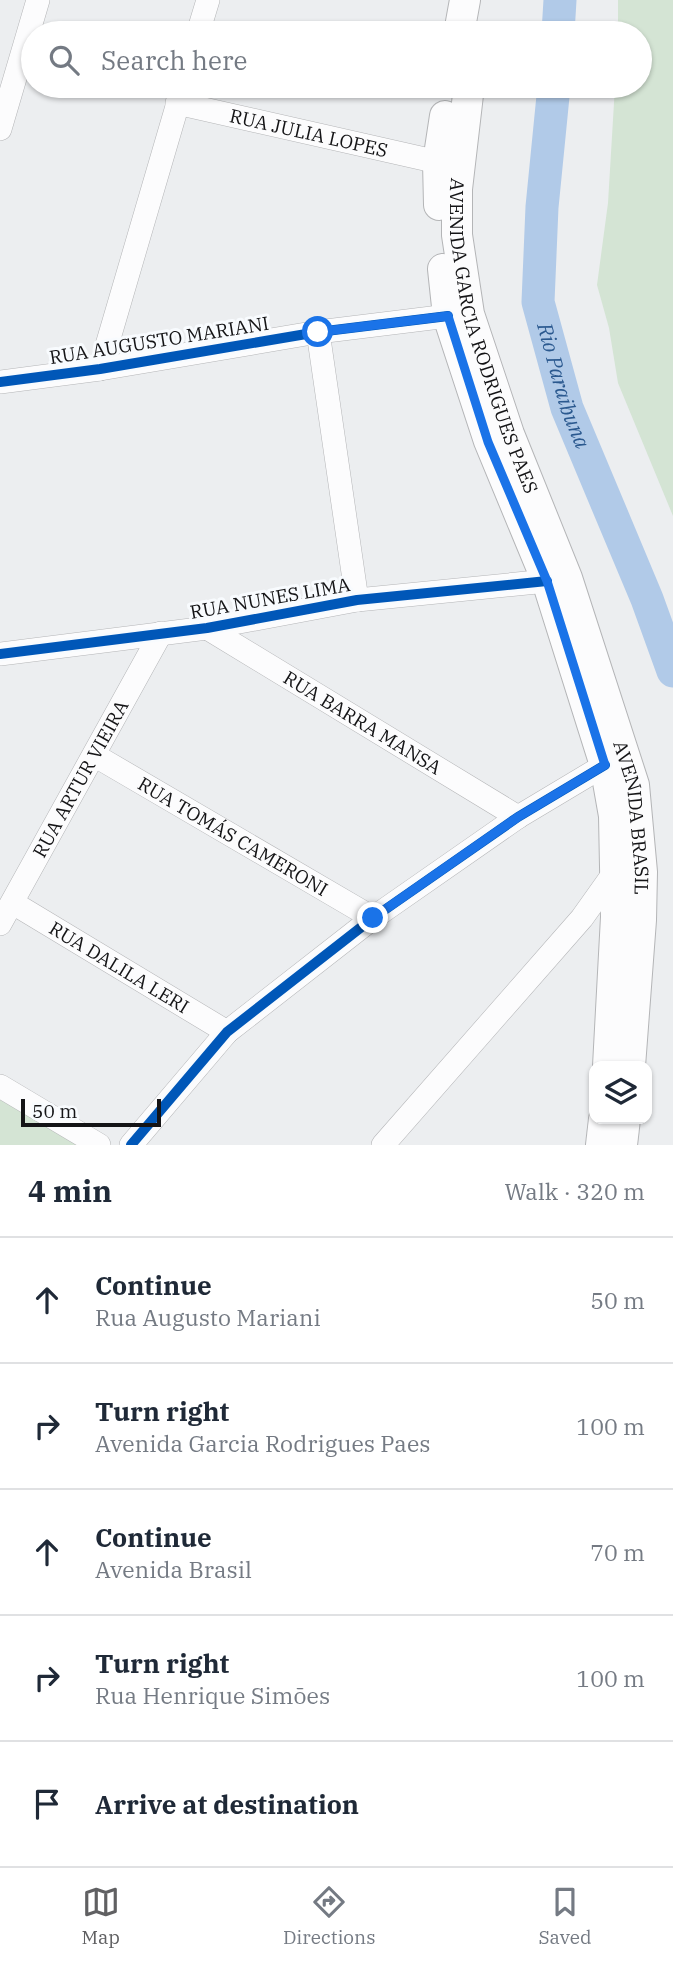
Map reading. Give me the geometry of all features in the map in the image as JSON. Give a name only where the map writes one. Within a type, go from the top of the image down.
[{"type":"main road","name":"AVENIDA GARCIA RODRIGUES PAES","points":[[448,98],[438,162],[440,233],[448,316],[488,442],[557,579]]},
{"type":"main road","name":"AVENIDA GARCIA RODRIGUES PAES","points":[[468,98],[457,189],[457,234],[469,314],[557,579]]},
{"type":"main road","points":[[448,316],[459,322],[479,386],[509,434]]},
{"type":"main road","name":"AVENIDA BRASIL","points":[[557,579],[605,765],[614,816],[616,917],[608,1061]]},
{"type":"main road","name":"AVENIDA BRASIL","points":[[557,579],[627,758],[637,805],[642,872],[641,920],[630,1061]]},
{"type":"main road","points":[[601,1145],[603,1124]]},
{"type":"main road","points":[[622,1145],[624,1124]]},
{"type":"street","points":[[32,21],[38,0]]},
{"type":"street","points":[[202,21],[208,0]]},
{"type":"street","points":[[0,129],[21,58]]},
{"type":"street","points":[[100,369],[179,98]]},
{"type":"street","name":"RUA JULIA LOPES","points":[[195,98],[438,162]]},
{"type":"street","name":"RUA AUGUSTO MARIANI","points":[[0,382],[100,369],[318,332],[448,316]]},
{"type":"street","points":[[318,332],[357,600]]},
{"type":"street","name":"RUA NUNES LIMA","points":[[0,654],[207,628],[357,600],[557,579]]},
{"type":"street","name":"RUA BARRA MANSA","points":[[207,628],[518,817]]},
{"type":"street","name":"RUA ARTUR VIEIRA","points":[[0,925],[161,633]]},
{"type":"street","name":"RUA TOMÁS CAMERONI","points":[[94,755],[373,918]]},
{"type":"street","points":[[131,1145],[227,1032],[373,918],[518,817],[605,765]]},
{"type":"street","points":[[383,1145],[582,918],[614,873]]},
{"type":"street","name":"RUA DALILA LERI","points":[[13,903],[227,1032]]},
{"type":"street","points":[[582,918],[616,917]]},
{"type":"street","points":[[0,1086],[99,1145]]},
{"type":"green space","points":[[618,0],[673,0],[673,516],[618,383],[609,328],[597,285],[608,203],[614,98],[652,98],[652,21],[618,21]]},
{"type":"green space","points":[[0,1093],[84,1145],[0,1145]]},
{"type":"waterway","name":"Rio Paraibuna","points":[[559,21],[560,0]]},
{"type":"waterway","name":"Rio Paraibuna","points":[[553,98],[542,207],[538,302],[567,408],[647,599],[673,671]]},
{"type":"cycle path","points":[[0,382],[100,369],[318,332],[448,316]]},
{"type":"cycle path","points":[[0,654],[207,628],[357,600],[547,581]]},
{"type":"cycle path","points":[[131,1145],[227,1032],[373,918],[518,817],[605,765]]},
{"type":"route","points":[[318,332],[448,316],[488,442],[547,581],[605,765],[518,817],[373,918]]}]
